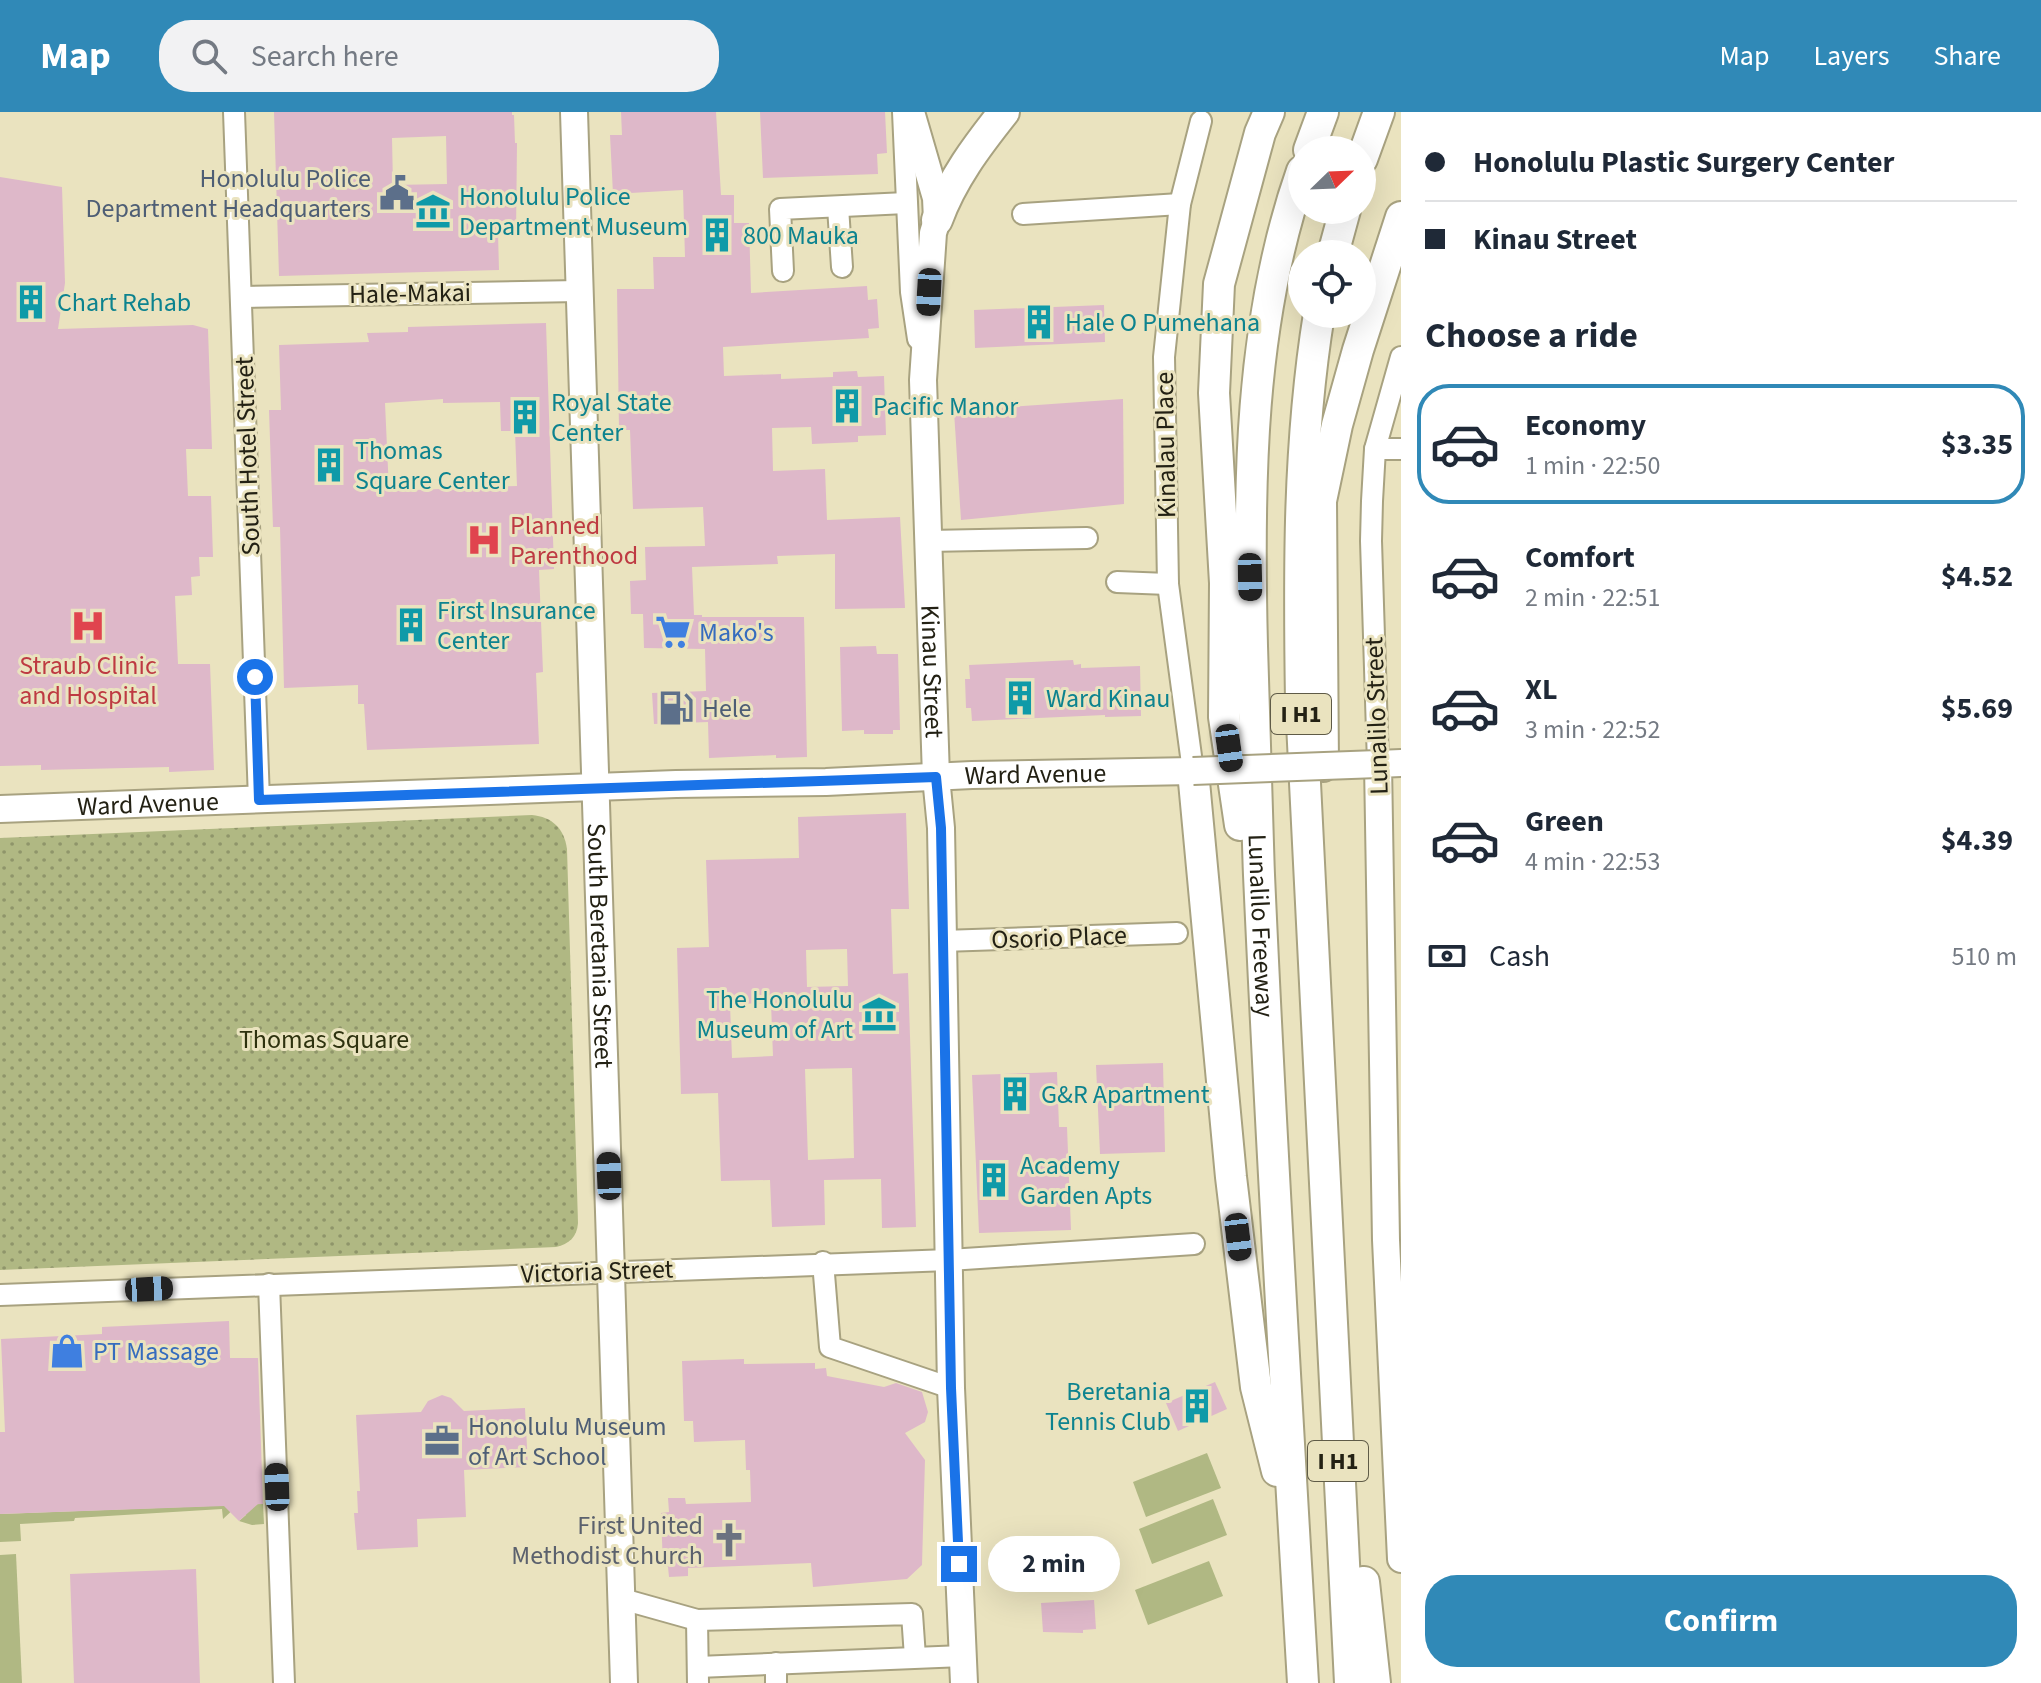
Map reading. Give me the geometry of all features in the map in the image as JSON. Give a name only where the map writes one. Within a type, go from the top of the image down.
[{"type":"highway","points":[[937,220],[948,190],[1004,112]]},
{"type":"highway","points":[[1264,999],[1224,717],[1225,583],[1214,393],[1219,284],[1260,133],[1269,112]]},
{"type":"highway","points":[[1314,136],[1323,112]]},
{"type":"highway","points":[[1370,136],[1379,112]]},
{"type":"highway","points":[[1320,1116],[1321,501],[1337,425],[1358,350],[1401,217]]},
{"type":"highway","name":"Lunalilo Freeway","points":[[1288,224],[1269,300],[1254,421],[1249,548],[1264,999],[1303,1683]]},
{"type":"highway","name":"Lunalilo Freeway","points":[[1317,328],[1307,387],[1302,453],[1299,572],[1306,840],[1350,1683]]},
{"type":"highway","points":[[1193,771],[1231,1177],[1256,1387],[1295,1541]]},
{"type":"highway","points":[[1326,1239],[1375,1683]]},
{"type":"main road","name":"South Beretania Street","points":[[574,112],[624,1683]]},
{"type":"main road","name":"Kinau Street","points":[[911,112],[936,198],[937,220],[933,233],[923,380],[936,777],[941,828],[951,1388],[964,1683]]},
{"type":"main road","name":"Ward Avenue","points":[[0,809],[596,787],[1389,764]]},
{"type":"main road","name":"Lunalilo Street","points":[[1389,764],[1401,1559]]},
{"type":"street","name":"South Hotel Street","points":[[234,112],[259,800]]},
{"type":"street","name":"Kinau Street","points":[[903,112],[911,292],[923,380]]},
{"type":"street","name":"Kinalau Place","points":[[1193,771],[1168,584],[1164,357],[1180,204],[1201,121]]},
{"type":"street","points":[[783,271],[780,209],[906,203]]},
{"type":"street","points":[[1023,214],[1180,204]]},
{"type":"street","points":[[838,207],[842,267]]},
{"type":"street","name":"Hale-Makai","points":[[241,297],[579,291]]},
{"type":"street","name":"Lunalilo Street","points":[[1389,764],[1371,541],[1375,449],[1401,360]]},
{"type":"street","points":[[1375,449],[1401,449]]},
{"type":"street","points":[[928,541],[1087,538]]},
{"type":"street","points":[[1117,582],[1168,584]]},
{"type":"street","name":"Osorio Place","points":[[942,941],[1177,933]]},
{"type":"street","name":"Victoria Street","points":[[0,1295],[823,1262],[949,1260],[1194,1244]]},
{"type":"street","points":[[823,1262],[830,1347],[951,1388]]},
{"type":"street","points":[[269,1284],[284,1683]]},
{"type":"street","points":[[622,1599],[697,1620],[912,1614],[915,1657]]},
{"type":"street","points":[[697,1620],[698,1675],[776,1673],[915,1657],[963,1656]]},
{"type":"green space","name":"Thomas Square","points":[[532,815],[556,825],[567,849],[578,1223],[574,1236],[568,1242],[556,1247],[0,1270],[0,838]]},
{"type":"green space","points":[[1207,1453],[1221,1488],[1146,1517],[1133,1482]]},
{"type":"green space","points":[[1213,1499],[1227,1535],[1152,1564],[1139,1529]]},
{"type":"green space","points":[[263,1504],[264,1524],[252,1525],[239,1521],[246,1515],[237,1506],[223,1519],[222,1509],[20,1524],[21,1541],[0,1542],[0,1514]]},
{"type":"green space","points":[[16,1554],[22,1683],[0,1683],[0,1555]]},
{"type":"green space","points":[[1209,1561],[1223,1596],[1148,1625],[1135,1590]]},
{"type":"building","name":"Honolulu Police Department Headquarters","points":[[274,112],[512,112],[517,143],[516,234],[498,233],[499,270],[279,276]],"holes":[[[446,136],[447,184],[393,185],[392,138]]]},
{"type":"building","points":[[621,112],[716,112],[721,195],[734,195],[734,223],[749,223],[751,293],[867,286],[868,300],[877,299],[879,328],[868,329],[869,338],[723,347],[724,376],[781,374],[781,379],[833,377],[833,372],[857,371],[858,377],[884,376],[886,435],[858,436],[858,442],[812,444],[811,427],[772,428],[773,471],[825,469],[827,520],[900,517],[905,608],[835,609],[835,554],[777,556],[778,564],[692,567],[694,615],[804,617],[807,757],[709,758],[708,722],[654,724],[652,693],[706,691],[705,649],[644,648],[643,614],[631,614],[630,581],[646,580],[645,547],[705,546],[703,507],[633,509],[630,430],[619,430],[617,289],[654,289],[653,257],[685,257],[683,190],[613,194],[610,135],[622,135]]},
{"type":"building","points":[[760,112],[885,112],[887,153],[877,154],[878,174],[763,178]]},
{"type":"building","name":"Straub Clinic and Hospital","points":[[0,177],[62,187],[65,283],[58,329],[193,325],[208,329],[212,449],[186,449],[188,496],[211,496],[213,557],[199,557],[200,576],[191,577],[192,595],[175,596],[178,664],[210,664],[214,770],[169,772],[169,767],[41,770],[41,765],[0,766]]},
{"type":"building","name":"Hale O Pumehana","points":[[1104,305],[1105,342],[975,348],[974,310]]},
{"type":"building","points":[[546,323],[554,569],[539,570],[543,672],[536,673],[539,744],[367,750],[364,704],[358,704],[358,685],[284,688],[280,527],[273,527],[269,410],[281,410],[279,345],[369,342],[367,333],[408,332],[408,327]],"holes":[[[443,399],[443,403],[500,402],[501,431],[515,431],[517,486],[389,491],[385,403]]]},
{"type":"building","points":[[1123,399],[1124,504],[961,520],[954,411]]},
{"type":"building","points":[[876,646],[877,654],[898,654],[900,730],[893,730],[893,734],[842,731],[840,647]]},
{"type":"building","name":"Ward Kinau","points":[[1073,660],[1074,665],[1081,664],[1081,668],[1140,666],[1141,716],[972,721],[971,708],[966,708],[965,679],[970,679],[969,665]]},
{"type":"building","name":"The Honolulu Museum of Art","points":[[906,813],[909,909],[891,909],[893,974],[908,973],[916,1227],[882,1228],[881,1179],[824,1180],[825,1225],[772,1227],[770,1180],[721,1181],[718,1093],[681,1094],[677,948],[709,947],[706,860],[799,858],[798,817]],"holes":[[[847,949],[848,986],[807,987],[806,950]],[[771,1003],[773,1056],[732,1058],[730,1004]],[[852,1068],[854,1158],[808,1160],[805,1069]]]},
{"type":"building","points":[[1163,1063],[1165,1152],[1100,1154],[1096,1065]]},
{"type":"building","points":[[1057,1072],[1059,1127],[1067,1127],[1071,1230],[979,1233],[972,1075]]},
{"type":"building","points":[[229,1321],[230,1358],[258,1358],[263,1504],[258,1504],[239,1521],[224,1506],[0,1514],[0,1432],[5,1432],[1,1339],[102,1334],[102,1327]]},
{"type":"building","points":[[744,1359],[744,1364],[815,1363],[815,1369],[826,1368],[827,1376],[884,1387],[896,1383],[922,1392],[928,1412],[925,1422],[905,1433],[925,1460],[922,1565],[907,1579],[813,1587],[811,1563],[688,1568],[688,1576],[669,1577],[668,1567],[663,1567],[661,1513],[669,1512],[668,1498],[685,1498],[686,1504],[751,1502],[745,1440],[694,1442],[693,1421],[684,1421],[682,1361]]},
{"type":"building","name":"Beretania Tennis Club","points":[[1215,1382],[1227,1409],[1178,1431],[1166,1403]]},
{"type":"building","name":"Honolulu Museum of Art School","points":[[442,1395],[451,1398],[464,1411],[525,1408],[528,1467],[464,1470],[466,1517],[417,1519],[418,1547],[357,1550],[354,1513],[358,1513],[357,1491],[360,1491],[356,1415],[421,1412],[428,1401]]},
{"type":"building","points":[[196,1569],[200,1683],[74,1683],[70,1574]]},
{"type":"building","points":[[1094,1600],[1096,1629],[1083,1630],[1083,1633],[1043,1632],[1041,1603]]},
{"type":"place","name":"Honolulu Police Department Headquarters","points":[[397,193]]},
{"type":"place","name":"Honolulu Police Department Museum","points":[[433,211]]},
{"type":"place","name":"800 Mauka","points":[[717,235]]},
{"type":"place","name":"Chart Rehab","points":[[31,302]]},
{"type":"place","name":"Hale O Pumehana","points":[[1039,322]]},
{"type":"place","name":"Pacific Manor","points":[[847,406]]},
{"type":"place","name":"Royal State Center","points":[[525,417]]},
{"type":"place","name":"Thomas Square Center","points":[[329,465]]},
{"type":"place","name":"Planned Parenthood","points":[[484,540]]},
{"type":"place","name":"First Insurance Center","points":[[411,625]]},
{"type":"place","name":"Straub Clinic and Hospital","points":[[88,626]]},
{"type":"place","name":"Mako's","points":[[673,632]]},
{"type":"place","name":"Ward Kinau","points":[[1020,698]]},
{"type":"place","name":"Hele","points":[[676,708]]},
{"type":"place","name":"The Honolulu Museum of Art","points":[[879,1014]]},
{"type":"place","name":"G&R Apartment","points":[[1015,1094]]},
{"type":"place","name":"Academy Garden Apts","points":[[994,1180]]},
{"type":"place","name":"PT Massage","points":[[67,1351]]},
{"type":"place","name":"Beretania Tennis Club","points":[[1197,1406]]},
{"type":"place","name":"Honolulu Museum of Art School","points":[[442,1441]]},
{"type":"place","name":"First United Methodist Church","points":[[729,1540]]},
{"type":"route","points":[[255,677],[259,800],[936,777],[941,828],[951,1388],[959,1564]]}]
